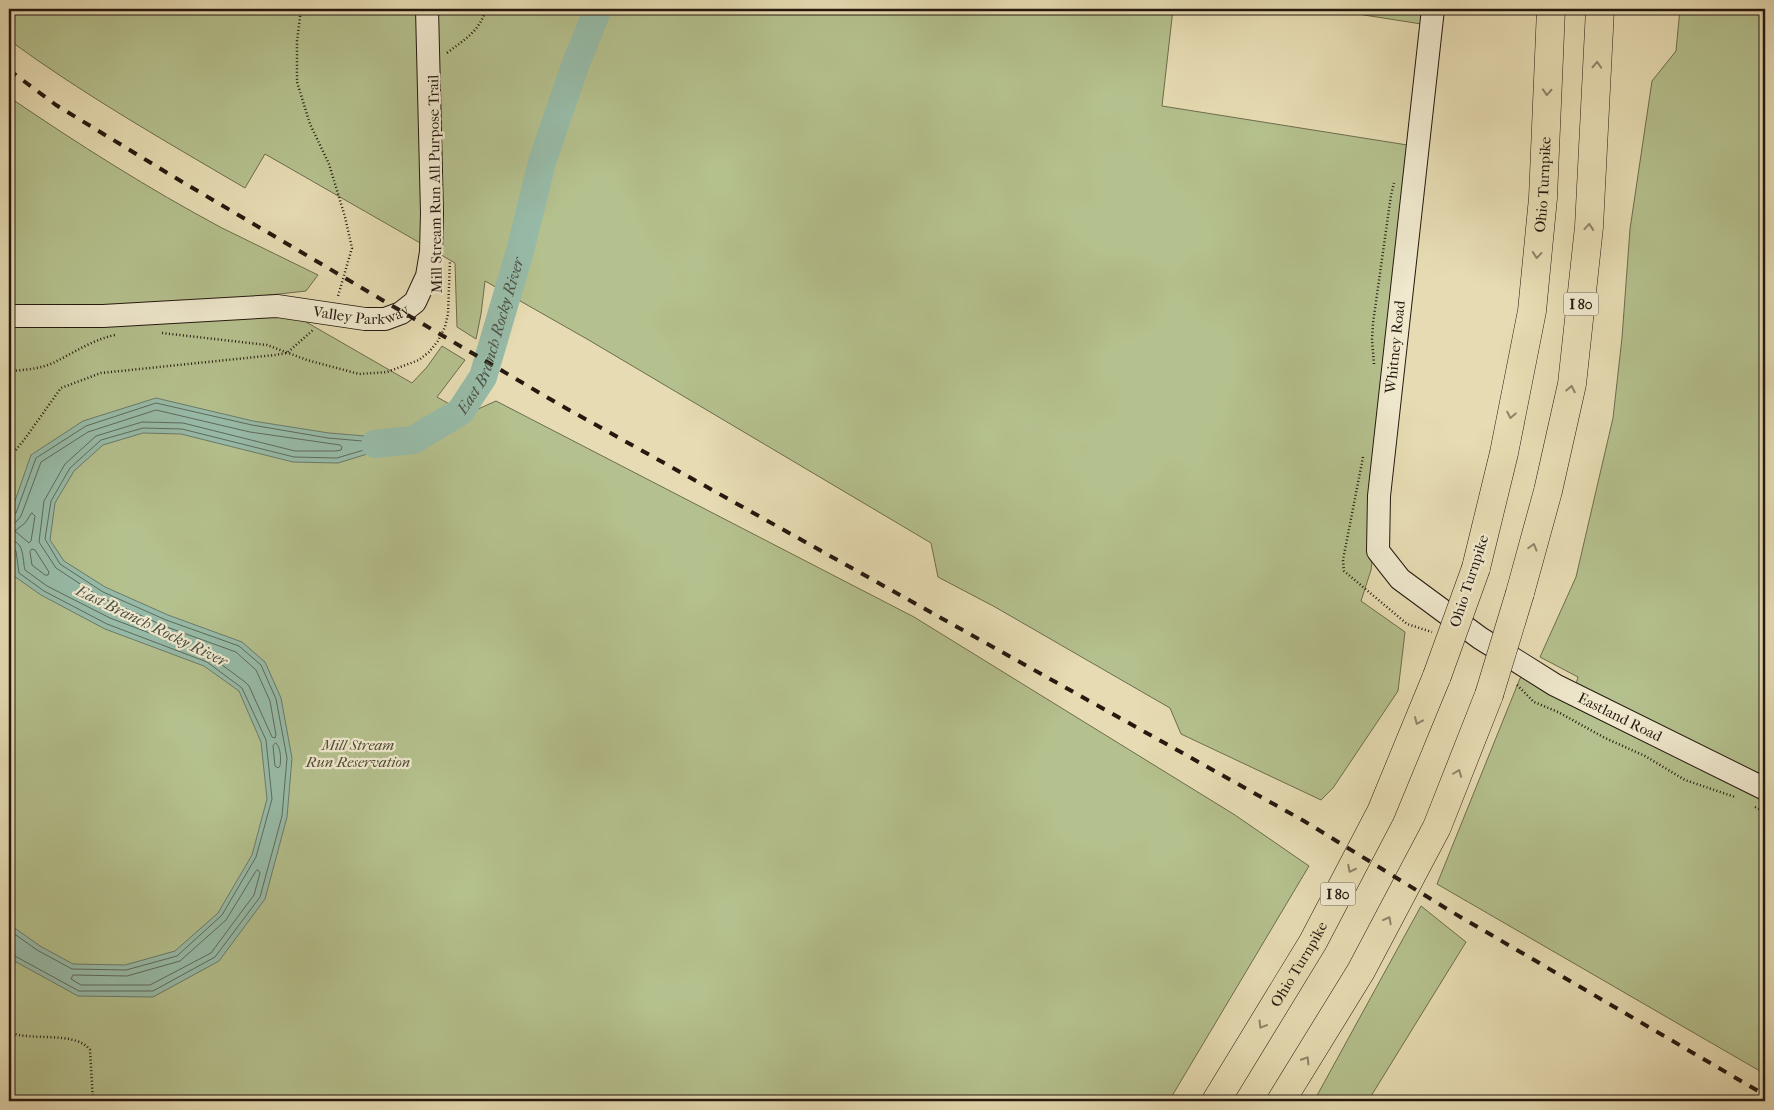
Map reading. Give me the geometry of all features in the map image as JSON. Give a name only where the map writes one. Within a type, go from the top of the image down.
[{"type":"highway","name":"Ohio Turnpike","points":[[1216,1101],[1318,934],[1381,812],[1437,676],[1476,568],[1504,452],[1532,310],[1542,198],[1551,9]]},
{"type":"highway","name":"I 80","points":[[1281,1101],[1361,971],[1437,827],[1489,695],[1520,594],[1548,491],[1572,384],[1589,227],[1600,9]]},
{"type":"street","name":"Valley Parkway","points":[[9,316],[103,316],[277,306],[375,319],[385,319],[401,313],[415,302],[428,276],[431,252],[432,213],[427,9]]},
{"type":"street","name":"Whitney Road","points":[[1433,9],[1379,496],[1378,551],[1400,579],[1480,638]]},
{"type":"street","name":"Eastland Road","points":[[1480,638],[1555,685],[1757,796]]},
{"type":"path","points":[[9,458],[61,388],[101,373],[275,356],[287,353],[331,314],[342,286],[352,248],[329,164],[310,124],[297,82],[297,41],[301,9]]},
{"type":"path","name":"Mill Stream Run All Purpose Trail","points":[[444,58],[447,52],[476,30],[482,21],[486,9]]},
{"type":"path","points":[[1374,370],[1372,355],[1373,323],[1391,195],[1396,179]]},
{"type":"path","name":"Mill Stream Run All Purpose Trail","points":[[158,332],[267,345],[307,360],[359,374],[387,372],[419,360],[438,341],[445,328],[450,295],[449,255]]},
{"type":"path","points":[[9,371],[30,369],[49,364],[93,342],[119,334]]},
{"type":"path","points":[[1364,450],[1343,560],[1344,571],[1407,624],[1438,635]]},
{"type":"path","points":[[1513,681],[1528,697],[1541,705],[1558,712],[1610,741],[1645,756],[1685,780],[1741,799]]},
{"type":"path","points":[[1757,796],[1765,812]]},
{"type":"path","points":[[9,1032],[24,1037],[70,1039],[87,1045],[90,1050],[92,1101]]},
{"type":"green space","points":[[9,9],[1173,9],[1162,106],[1420,147],[1371,570],[1361,601],[1405,632],[1398,691],[1333,788],[1321,800],[1181,734],[1170,708],[995,607],[938,577],[931,543],[587,339],[485,281],[476,339],[457,327],[455,263],[265,154],[245,188],[96,99],[9,40]]},
{"type":"green space","points":[[1326,9],[1436,9],[1434,26]]},
{"type":"green space","points":[[1680,9],[1765,9],[1765,1074],[1437,884],[1521,676],[1574,691],[1578,677],[1540,657],[1576,577],[1613,418],[1622,338],[1630,229],[1652,81],[1676,51]]},
{"type":"green space","name":"Mill Stream Run Reservation","points":[[9,97],[87,149],[168,198],[222,228],[318,275],[306,291],[261,296],[412,383],[427,367],[442,346],[465,360],[437,397],[467,414],[496,401],[914,617],[1235,815],[1309,866],[1169,1101],[9,1101]]},
{"type":"green space","points":[[1421,906],[1466,942],[1368,1101],[1314,1101]]},
{"type":"water","points":[[156,398],[253,421],[329,433],[413,440],[338,463],[293,462],[181,434],[143,433],[103,445],[74,471],[55,503],[50,540],[64,561],[105,587],[168,615],[242,642],[265,662],[281,698],[292,758],[287,817],[265,899],[219,961],[153,997],[78,996],[9,958],[9,924],[40,946],[73,964],[125,965],[175,951],[218,913],[252,855],[267,799],[261,742],[239,691],[204,666],[105,629],[41,595],[14,576],[9,518],[31,455],[83,421]]},
{"type":"waterway","name":"East Branch Rocky River","points":[[375,444],[413,440],[460,412],[483,377],[520,251],[542,162],[576,63],[598,9]]},
{"type":"railway","points":[[9,70],[56,105],[174,177],[555,402],[1304,821],[1452,912],[1765,1095]]}]
